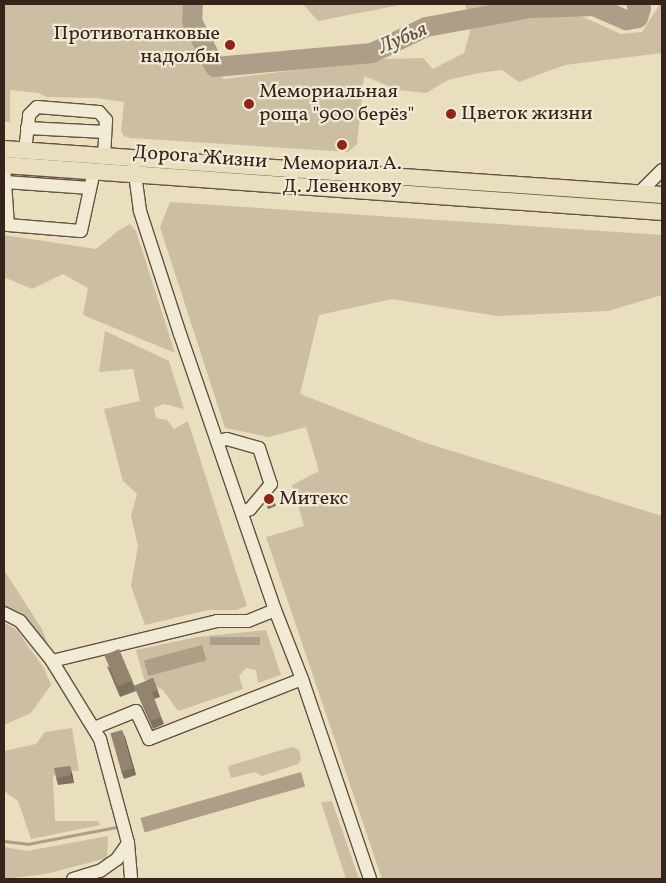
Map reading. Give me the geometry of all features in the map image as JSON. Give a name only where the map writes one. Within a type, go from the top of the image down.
[{"type":"main road","name":"Дорога Жизни","points":[[4,149],[662,195]]},
{"type":"main road","name":"Дорога Жизни","points":[[4,166],[92,179],[135,174],[662,212]]},
{"type":"street","points":[[25,150],[29,115],[37,107],[99,112],[106,120],[104,155]]},
{"type":"street","points":[[28,128],[105,132]]},
{"type":"street","points":[[133,157],[140,211],[275,610],[302,679],[370,879]]},
{"type":"street","points":[[4,166],[5,182],[8,225],[81,231],[92,179],[5,182]]},
{"type":"street","points":[[638,194],[662,170]]},
{"type":"street","points":[[218,442],[227,440],[259,448],[271,484],[250,509],[243,512]]},
{"type":"street","points":[[52,661],[217,621],[248,621],[275,610]]},
{"type":"street","points":[[4,613],[20,621],[52,661],[100,739],[128,843],[131,879]]},
{"type":"street","points":[[94,728],[136,711],[149,739],[302,679]]},
{"type":"street","points":[[73,879],[94,876],[117,859],[128,843]]},
{"type":"shaded area","points":[[4,4],[187,4],[187,21],[207,66],[224,79],[384,59],[423,58],[433,69],[464,53],[471,28],[465,4],[579,4],[581,16],[621,34],[642,32],[660,4],[662,4],[662,53],[565,65],[519,82],[502,70],[479,73],[448,80],[426,93],[398,90],[364,76],[357,144],[348,152],[130,138],[124,136],[121,131],[124,102],[97,98],[47,97],[39,93],[10,90],[10,122],[4,122]]},
{"type":"shaded area","points":[[303,4],[405,4],[318,21]]},
{"type":"shaded area","points":[[170,202],[662,235],[662,295],[608,311],[497,316],[392,299],[319,315],[300,394],[426,443],[662,516],[662,879],[382,879],[266,537],[304,526],[292,485],[319,471],[306,427],[269,437],[225,428],[160,227]]},
{"type":"shaded area","points":[[130,224],[136,231],[175,353],[83,315],[88,288],[63,274],[32,289],[4,277],[4,235],[96,249]]},
{"type":"shaded area","points":[[105,331],[169,361],[184,409],[164,404],[154,408],[156,418],[167,420],[174,429],[188,421],[247,606],[236,610],[208,610],[145,625],[131,586],[138,546],[131,516],[137,494],[123,481],[104,409],[140,401],[133,369],[99,372]]},
{"type":"shaded area","points":[[4,570],[42,629],[49,647],[26,618],[4,607]]},
{"type":"shaded area","points":[[4,623],[16,629],[44,668],[51,685],[31,713],[4,725]]},
{"type":"shaded area","points":[[266,630],[281,675],[258,683],[256,670],[246,668],[239,676],[243,689],[178,711],[163,690],[144,679],[136,650],[197,637]]},
{"type":"shaded area","points":[[210,637],[260,637],[260,645],[210,645]]},
{"type":"shaded area","points":[[202,645],[206,660],[148,676],[144,661]]},
{"type":"shaded area","points":[[72,728],[79,771],[58,770],[53,777],[55,821],[97,821],[101,825],[31,839],[18,801],[4,791],[4,751],[36,744],[45,732]]},
{"type":"shaded area","points":[[292,747],[299,750],[301,759],[298,764],[262,776],[255,772],[231,778],[228,766]]},
{"type":"shaded area","points":[[301,772],[305,786],[145,832],[140,818]]},
{"type":"shaded area","points":[[332,801],[359,879],[346,879],[321,802]]},
{"type":"shaded area","points":[[108,836],[107,858],[46,874],[4,879],[4,847],[27,851]]},
{"type":"building","points":[[272,494],[275,502],[267,505],[265,499]]},
{"type":"building","points":[[119,649],[132,680],[118,687],[104,655]]},
{"type":"building","points":[[153,678],[158,690],[152,692],[161,717],[151,721],[134,686]]},
{"type":"building","points":[[122,730],[133,768],[121,772],[110,733]]},
{"type":"building","points":[[70,766],[71,775],[56,778],[54,768]]},
{"type":"waterway","name":"Лубья","points":[[193,4],[192,21],[215,67],[372,53],[426,27],[531,8],[594,6],[626,20],[638,18],[641,8],[636,4]]},
{"type":"waterway","points":[[4,841],[27,844],[116,827]]},
{"type":"place","name":"Противотанковые надолбы","points":[[230,45]]},
{"type":"place","name":"Мемориальная роща \"900 берёз\"","points":[[249,104]]},
{"type":"place","name":"Цветок жизни","points":[[451,114]]},
{"type":"place","name":"Мемориал А. Д. Левенкову","points":[[342,145]]},
{"type":"place","name":"Митекс","points":[[269,499]]}]
